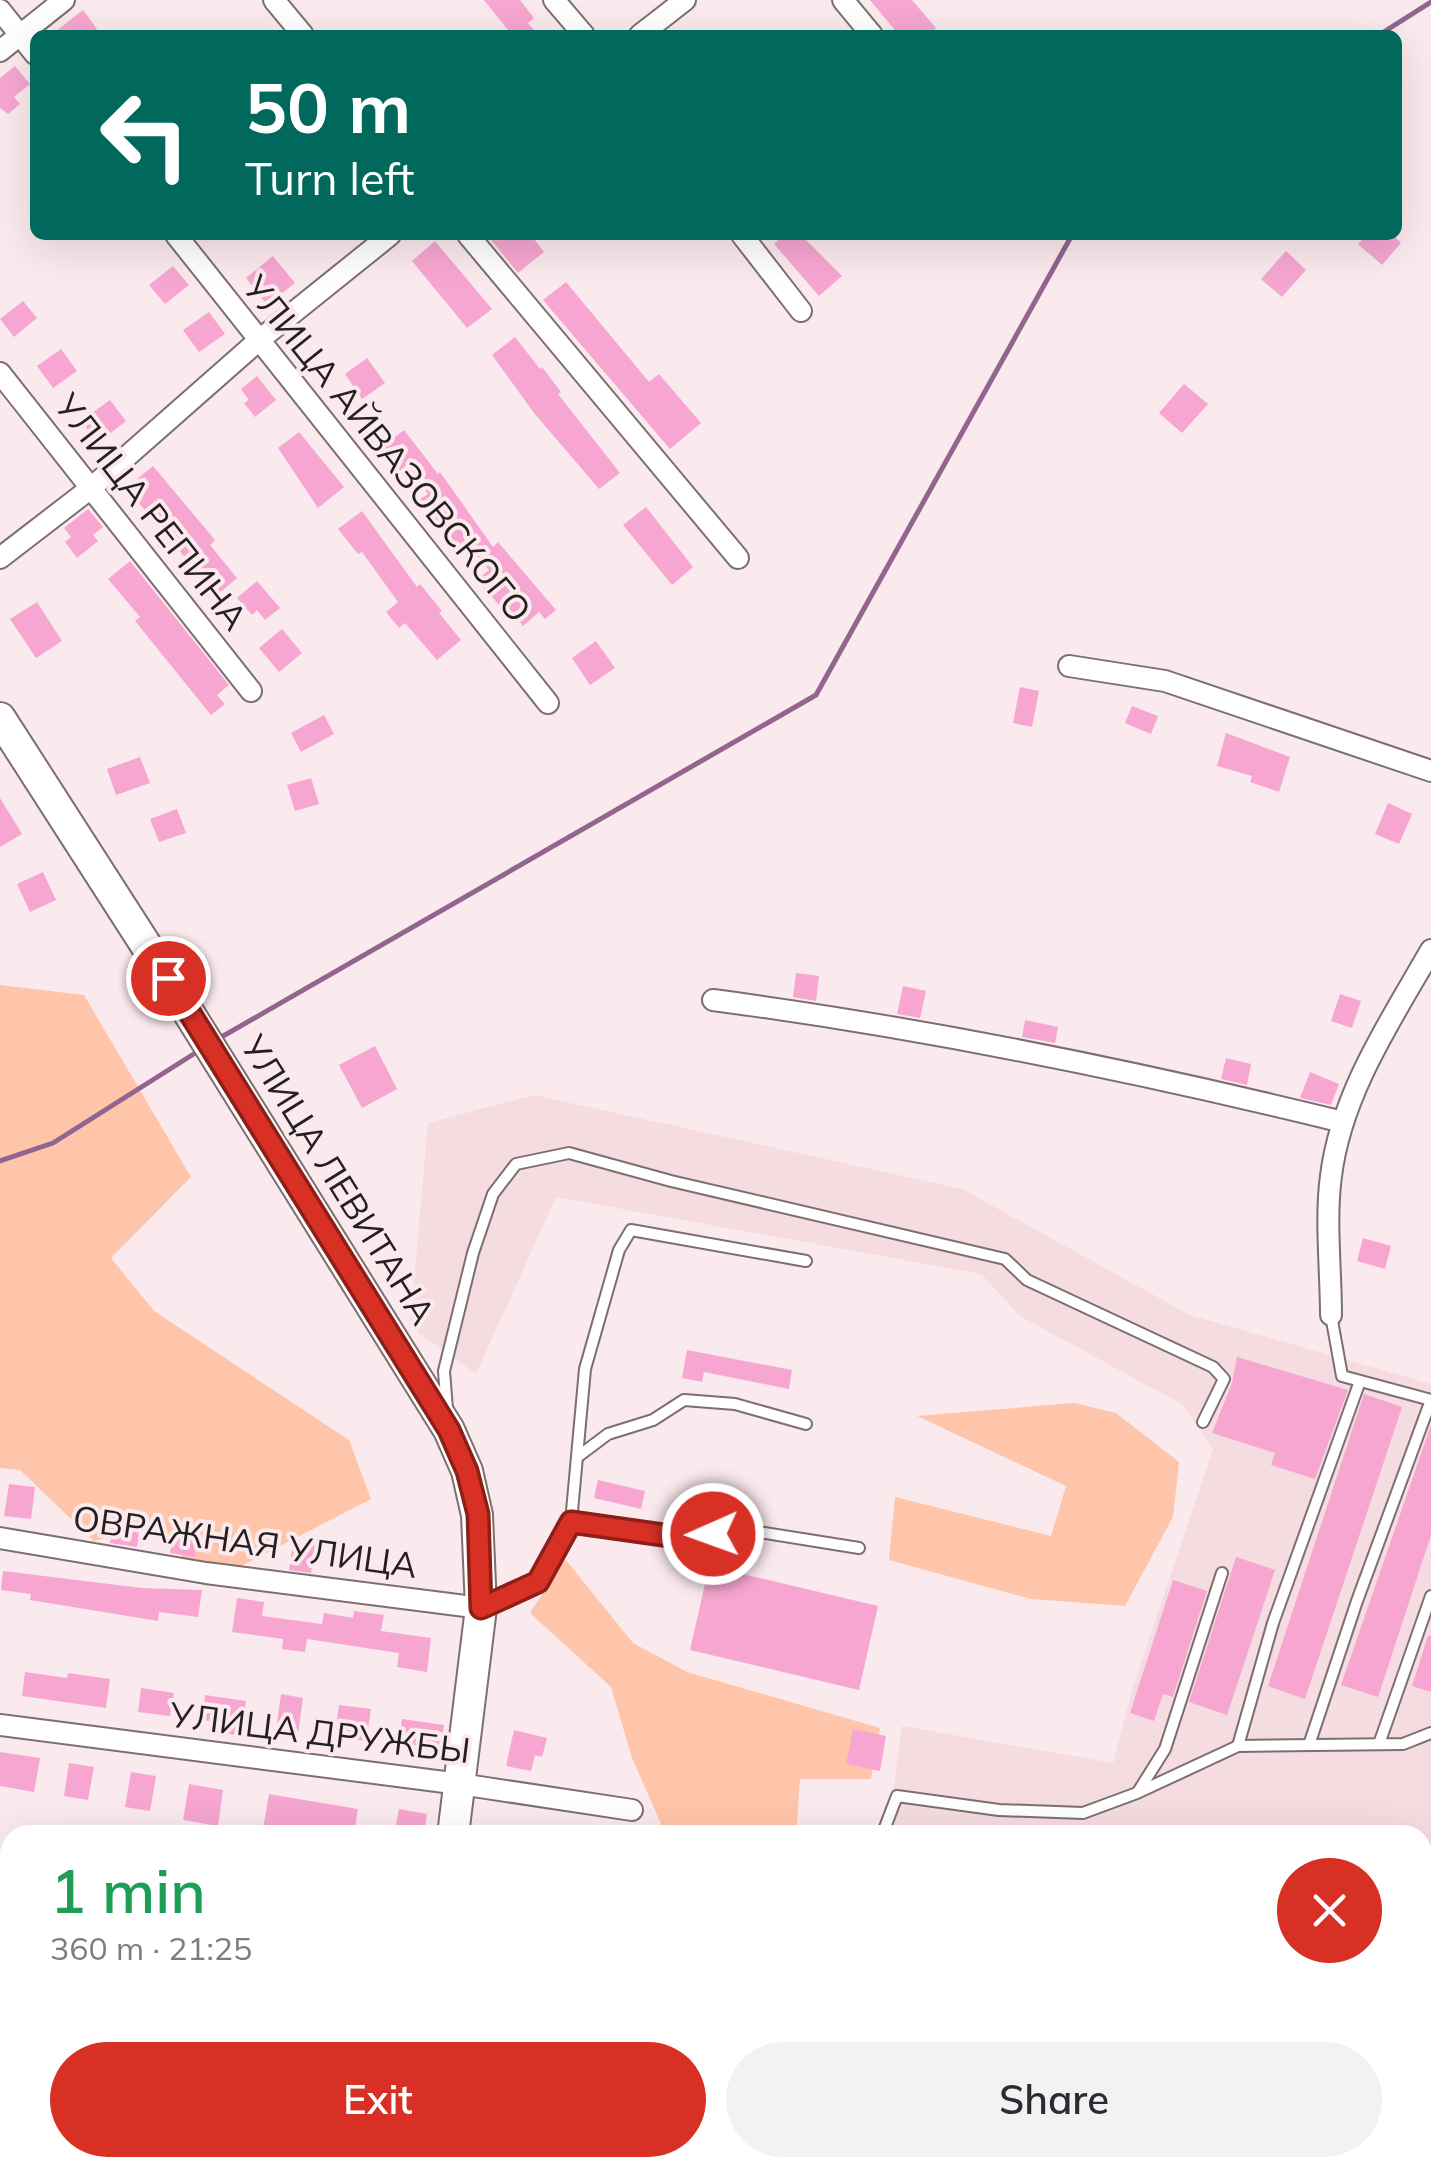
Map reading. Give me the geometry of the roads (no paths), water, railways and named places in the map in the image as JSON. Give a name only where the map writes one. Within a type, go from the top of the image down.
[{"type":"main road","name":"УЛИЦА ЛЕВИТАНА","points":[[0,718],[168,978],[449,1430],[467,1471],[478,1514],[481,1608],[454,1825]]},
{"type":"street","points":[[0,51],[64,0]]},
{"type":"street","points":[[274,0],[299,30]]},
{"type":"street","points":[[554,0],[580,30]]},
{"type":"street","points":[[646,30],[685,0]]},
{"type":"street","points":[[843,0],[868,30]]},
{"type":"street","points":[[0,10],[30,48]]},
{"type":"street","name":"УЛИЦА АЙВАЗОВСКОГО","points":[[180,240],[548,703]]},
{"type":"street","points":[[0,558],[92,488],[258,341],[384,240]]},
{"type":"street","points":[[472,240],[738,558]]},
{"type":"street","points":[[746,240],[801,311]]},
{"type":"street","name":"УЛИЦА РЕПИНА","points":[[0,373],[251,691]]},
{"type":"street","points":[[1069,666],[1165,681],[1431,771]]},
{"type":"street","points":[[1331,1315],[1330,1176],[1343,1122],[1376,1044],[1431,950]]},
{"type":"street","points":[[712,1000],[824,1016],[1176,1081],[1343,1122]]},
{"type":"street","name":"ОВРАЖНАЯ УЛИЦА","points":[[0,1538],[206,1574],[481,1608]]},
{"type":"street","name":"УЛИЦА ДРУЖБЫ","points":[[0,1725],[632,1810]]},
{"type":"lane","points":[[449,1430],[444,1371],[473,1253],[493,1194],[516,1164],[568,1153],[671,1181],[1005,1258],[1027,1280],[1212,1366],[1224,1379],[1203,1422]]},
{"type":"lane","points":[[481,1608],[538,1582],[571,1522],[585,1369],[620,1250],[631,1230],[806,1260]]},
{"type":"lane","points":[[1309,1745],[1431,1400],[1342,1376],[1331,1315]]},
{"type":"lane","points":[[1238,1746],[1273,1623],[1360,1381]]},
{"type":"lane","points":[[580,1455],[608,1434],[653,1420],[684,1400],[735,1404],[806,1424]]},
{"type":"lane","points":[[571,1522],[692,1539],[734,1528],[859,1548]]},
{"type":"lane","points":[[1137,1793],[1165,1749],[1222,1573]]},
{"type":"lane","points":[[1379,1744],[1431,1596]]},
{"type":"lane","points":[[886,1825],[897,1796],[998,1810],[1082,1813],[1137,1793],[1238,1746],[1403,1744],[1431,1732]]},
{"type":"waterway","points":[[1387,30],[1431,2]]},
{"type":"waterway","points":[[218,1039],[816,695],[1069,240]]},
{"type":"waterway","points":[[0,1161],[53,1143],[200,1050]]}]
